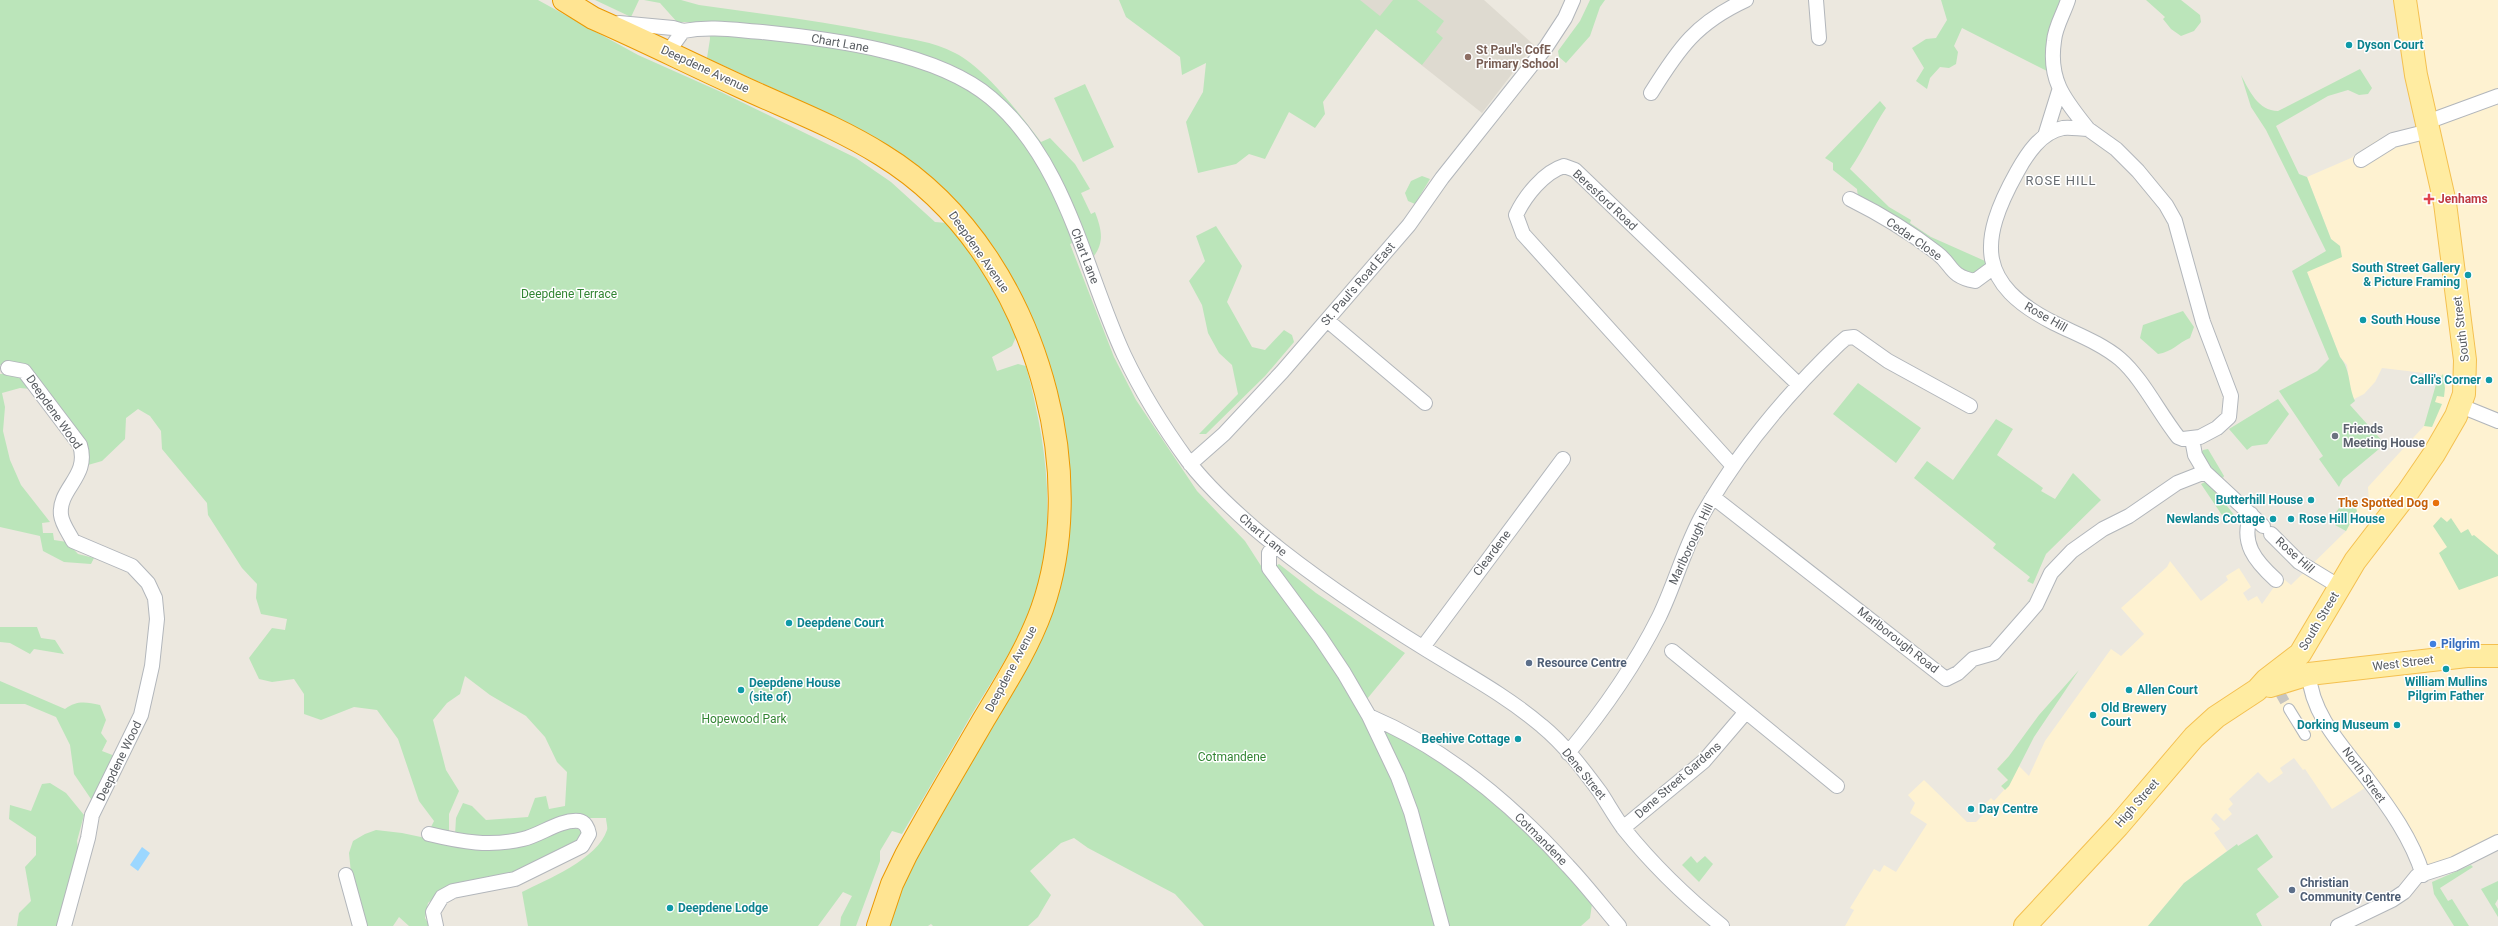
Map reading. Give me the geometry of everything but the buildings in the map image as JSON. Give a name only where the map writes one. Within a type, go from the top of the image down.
[{"type":"highway","name":"Deepdene Avenue","points":[[564,0],[593,18],[832,127],[887,158],[943,201],[980,249],[1010,297],[1034,352],[1054,425],[1059,471],[1059,520],[1054,557],[1042,608],[1026,646],[1004,686],[906,854],[892,884],[878,926]]},
{"type":"main road","name":"South Street","points":[[2271,689],[2266,680],[2300,654],[2355,561],[2434,454],[2461,406],[2466,382],[2465,360],[2445,203],[2410,40],[2405,0]]},
{"type":"main road","points":[[2309,674],[2311,636]]},
{"type":"main road","name":"West Street","points":[[2271,689],[2309,674],[2467,656],[2498,656]]},
{"type":"main road","name":"High Street","points":[[2025,926],[2118,826],[2194,737],[2216,717],[2271,689]]},
{"type":"street","name":"St. Paul's Road East","points":[[1190,464],[1224,434],[1328,321],[1416,216],[1442,178],[1512,92],[1565,18],[1573,0]]},
{"type":"street","points":[[1651,93],[1688,39],[1710,21],[1746,0]]},
{"type":"street","points":[[1816,0],[1820,38]]},
{"type":"street","name":"Rose Hill","points":[[2068,0],[2054,40],[2053,59],[2059,91],[2088,129],[2116,149],[2154,189],[2175,221],[2182,238],[2203,322],[2228,387],[2232,404],[2228,417],[2217,428],[2192,439],[2178,437],[2121,360],[2100,346],[2029,309],[2012,294],[1994,267],[1990,240],[1998,208],[2020,167],[2034,146],[2044,136],[2064,128],[2088,129]]},
{"type":"street","name":"Chart Lane","points":[[593,18],[683,31],[704,27],[731,29],[850,44],[931,65],[954,75],[990,97],[1026,137],[1056,185],[1124,354],[1141,388],[1190,464],[1233,509],[1275,545],[1343,597],[1423,647]]},
{"type":"street","points":[[668,52],[683,31]]},
{"type":"street","name":"Rose Hill","points":[[2044,136],[2059,91]]},
{"type":"street","points":[[2361,160],[2393,140],[2428,127],[2498,96]]},
{"type":"street","name":"Beresford Road","points":[[1733,466],[1523,234],[1516,215],[1520,207],[1554,169],[1564,166],[1571,168],[1798,384]]},
{"type":"street","name":"Cedar Close","points":[[1850,199],[1899,227],[1938,253],[1948,268],[1964,279],[1975,281],[1984,276],[1994,267]]},
{"type":"street","points":[[1328,321],[1425,403]]},
{"type":"street","name":"Marlborough Hill","points":[[1568,753],[1603,706],[1645,642],[1659,616],[1702,516],[1733,466],[1798,384],[1839,344],[1846,338],[1854,337],[1888,361],[1970,406]]},
{"type":"street","name":"Deepdene Wood","points":[[8,368],[24,371],[80,445],[83,455],[82,466],[64,496],[61,514],[73,541],[132,566],[148,583],[155,598],[158,620],[152,666],[141,715],[92,815],[88,838],[64,926]]},
{"type":"street","points":[[2461,406],[2498,421]]},
{"type":"street","name":"Rose Hill","points":[[2192,439],[2195,455],[2205,472],[2251,514],[2299,562],[2340,587]]},
{"type":"street","name":"Cleardene","points":[[1423,647],[1562,459]]},
{"type":"street","name":"Marlborough Road","points":[[1713,497],[1946,679],[1958,673],[1973,659],[1994,652],[2036,605],[2051,573],[2072,551],[2089,538],[2135,512],[2177,483],[2205,472]]},
{"type":"street","points":[[2251,514],[2246,526],[2249,545],[2262,567],[2276,580]]},
{"type":"street","points":[[1275,545],[1269,553],[1269,568],[1320,637],[1369,716],[1398,777],[1419,841],[1442,926]]},
{"type":"street","name":"Dene Street","points":[[1423,647],[1504,697],[1547,730],[1599,791],[1623,828],[1673,884],[1722,926]]},
{"type":"street","points":[[1672,651],[1745,713],[1837,786]]},
{"type":"street","name":"North Street","points":[[2309,674],[2316,706],[2332,732],[2399,823],[2418,860],[2423,875]]},
{"type":"street","points":[[2289,709],[2305,735]]},
{"type":"street","name":"Dene Street Gardens","points":[[1623,828],[1704,761],[1745,713]]},
{"type":"street","name":"Cotmandene","points":[[1369,716],[1391,726],[1432,750],[1471,775],[1500,798],[1567,864],[1619,926]]},
{"type":"street","points":[[429,834],[466,843],[485,844],[523,839],[570,821],[580,821],[585,824],[589,834],[582,846],[515,879],[466,888],[442,897],[433,912],[436,926]]},
{"type":"street","points":[[2338,926],[2392,900],[2404,892],[2417,876],[2454,864],[2498,842]]},
{"type":"street","points":[[346,875],[360,926]]},
{"type":"shaded area","name":"St Paul's CofE Primary School","points":[[1260,0],[1484,0],[1534,45],[1482,113],[1376,29],[1338,79]]},
{"type":"shaded area","points":[[2412,0],[2498,0],[2498,89],[2492,92],[2498,106],[2498,837],[2428,870],[2368,786],[2332,809],[2305,769],[2303,770],[2294,758],[2280,768],[2283,773],[2269,783],[2258,772],[2229,799],[2233,804],[2228,809],[2232,814],[2224,821],[2216,813],[2214,815],[2211,819],[2220,829],[2214,833],[2227,851],[2184,883],[2148,926],[1845,926],[1854,910],[1850,908],[1874,869],[1880,872],[1884,865],[1896,872],[1927,824],[1910,813],[1915,803],[1908,795],[1924,780],[1967,822],[1976,822],[1983,815],[1984,805],[1991,798],[1994,801],[2004,790],[2001,786],[2008,780],[1997,769],[2009,756],[2029,776],[2045,741],[2111,649],[2121,656],[2144,634],[2121,608],[2167,567],[2170,561],[2201,601],[2228,580],[2226,576],[2239,568],[2251,587],[2243,593],[2248,601],[2257,596],[2262,604],[2281,577],[2291,585],[2346,531],[2357,511],[2356,507],[2369,505],[2368,487],[2424,426],[2441,375],[2382,368],[2375,382],[2364,394],[2354,399],[2350,390],[2347,365],[2340,357],[2307,272],[2340,246],[2331,239],[2307,177],[2351,158],[2377,140],[2435,123]]},
{"type":"green space","points":[[0,0],[538,0],[638,55],[721,92],[856,158],[891,182],[935,222],[947,223],[979,262],[1011,321],[1016,337],[1012,346],[992,357],[997,371],[1018,364],[1026,366],[1033,393],[1043,446],[1046,473],[1047,527],[1044,554],[1034,600],[1027,618],[1009,653],[902,834],[892,831],[880,851],[880,861],[856,926],[840,926],[841,917],[852,896],[843,892],[818,926],[528,926],[522,892],[557,875],[582,859],[602,840],[607,827],[606,818],[569,818],[516,837],[455,835],[456,818],[463,803],[472,806],[486,820],[528,817],[535,798],[546,796],[549,809],[565,806],[567,772],[557,762],[545,737],[526,716],[490,695],[465,676],[460,694],[447,703],[433,720],[446,770],[459,791],[449,814],[449,834],[430,829],[434,821],[419,801],[398,739],[377,710],[354,707],[321,720],[304,714],[304,694],[294,679],[272,682],[259,679],[249,658],[272,628],[285,630],[287,619],[261,614],[256,598],[257,584],[242,568],[208,515],[207,503],[162,449],[161,431],[150,416],[138,409],[126,418],[125,439],[102,461],[88,465],[87,454],[30,371],[0,365]]},
{"type":"green space","points":[[595,0],[639,0],[631,17]]},
{"type":"green space","points":[[644,0],[681,0],[699,5],[838,25],[920,41],[947,49],[978,69],[1002,93],[1041,142],[1050,138],[1075,164],[1090,189],[1081,193],[1091,214],[1095,212],[1101,234],[1100,245],[1094,256],[1086,237],[1070,244],[1114,357],[1136,400],[1197,491],[1245,541],[1265,572],[1279,564],[1316,593],[1405,653],[1367,699],[1371,710],[1392,731],[1489,792],[1587,895],[1592,904],[1590,918],[1581,926],[1204,926],[1175,894],[1088,848],[1074,838],[1061,843],[1030,871],[1051,895],[1038,917],[1028,926],[933,926],[931,924],[928,926],[890,926],[912,860],[1052,604],[1059,404],[1044,348],[1020,293],[994,250],[924,173],[886,144],[807,104],[707,58],[710,39],[709,22],[677,22],[660,3]]},
{"type":"green space","points":[[1119,0],[1360,0],[1380,16],[1393,0],[1417,0],[1444,21],[1436,32],[1443,38],[1422,65],[1376,29],[1323,102],[1325,114],[1315,128],[1289,112],[1265,159],[1249,154],[1236,164],[1198,173],[1186,122],[1203,92],[1206,63],[1182,75],[1180,57],[1126,17]]},
{"type":"green space","points":[[1590,0],[1605,0],[1600,7],[1590,36],[1566,63],[1559,57],[1558,51],[1580,21]]},
{"type":"green space","points":[[1941,0],[2062,0],[2049,72],[1962,28],[1954,46],[1958,52],[1956,64],[1949,68],[1940,67],[1930,78],[1927,89],[1916,81],[1924,68],[1912,48],[1926,39],[1936,38],[1947,20]]},
{"type":"green space","points":[[2146,0],[2181,0],[2200,15],[2201,22],[2194,31],[2181,36],[2171,29],[2163,19],[2165,17]]},
{"type":"green space","points":[[2360,69],[2372,88],[2368,94],[2359,95],[2348,90],[2328,96],[2276,126],[2299,174],[2307,177],[2331,239],[2340,246],[2342,257],[2307,272],[2340,357],[2344,362],[2348,373],[2351,390],[2355,401],[2350,405],[2385,444],[2343,479],[2339,487],[2319,459],[2323,456],[2279,391],[2317,371],[2329,359],[2292,271],[2326,251],[2266,130],[2251,107],[2241,75],[2251,93],[2260,104],[2271,110],[2278,111]]},
{"type":"green space","points":[[1085,84],[1114,147],[1083,162],[1054,98]]},
{"type":"green space","points":[[1880,101],[1886,108],[1850,169],[1889,207],[1911,220],[1910,223],[1931,237],[1985,261],[1985,265],[1974,274],[1962,270],[1858,197],[1857,189],[1833,170],[1833,163],[1825,158]]},
{"type":"green space","points":[[1422,176],[1430,179],[1415,204],[1408,201],[1405,193],[1411,181]]},
{"type":"green space","points":[[1216,226],[1242,266],[1227,302],[1252,347],[1265,350],[1284,330],[1292,335],[1294,342],[1265,376],[1206,434],[1199,434],[1238,394],[1232,365],[1219,353],[1208,333],[1202,305],[1189,281],[1205,261],[1196,236]]},
{"type":"green space","points":[[2183,311],[2194,327],[2190,338],[2163,353],[2158,354],[2140,338],[2143,325]]},
{"type":"green space","points":[[14,373],[24,380],[31,389],[20,388],[2,393],[5,407],[3,431],[10,460],[21,485],[50,522],[42,523],[43,533],[53,533],[54,540],[67,542],[78,554],[94,558],[91,564],[64,562],[43,551],[40,536],[0,527],[0,374]]},
{"type":"green space","points":[[2443,374],[2445,388],[2444,397],[2437,396],[2435,402],[2442,404],[2432,427],[2424,426],[2437,381]]},
{"type":"green space","points":[[1858,383],[1921,428],[1896,463],[1833,414]]},
{"type":"green space","points":[[2278,399],[2289,414],[2267,444],[2252,446],[2247,450],[2229,429]]},
{"type":"green space","points":[[1996,419],[2013,429],[1997,455],[2043,488],[2041,491],[2055,499],[2073,473],[2101,500],[2046,554],[2033,584],[2027,581],[2030,577],[1993,548],[1996,544],[1914,478],[1927,461],[1953,480]]},
{"type":"green space","points":[[2208,449],[2224,476],[2223,478],[2209,470],[2200,455],[2203,450]]},
{"type":"green space","points":[[2207,481],[2235,516],[2228,524],[2201,484]]},
{"type":"green space","points":[[2354,503],[2357,511],[2346,531],[2335,525],[2334,515],[2342,504]]},
{"type":"green space","points":[[2441,517],[2447,522],[2451,518],[2461,533],[2468,529],[2472,536],[2474,535],[2498,555],[2498,576],[2459,590],[2439,553],[2447,547],[2433,526]]},
{"type":"green space","points":[[0,627],[37,627],[41,638],[55,640],[64,654],[34,649],[30,654],[10,643],[0,642]]},
{"type":"green space","points":[[2079,670],[2034,737],[2009,786],[2005,790],[2001,786],[2008,780],[1997,769],[2009,756],[2039,715]]},
{"type":"green space","points":[[0,681],[65,709],[69,706],[82,702],[100,705],[106,720],[101,733],[107,741],[102,751],[115,756],[93,802],[74,774],[70,745],[56,717],[25,704],[0,704]]},
{"type":"green space","points":[[50,783],[66,793],[84,815],[77,841],[79,855],[58,926],[17,926],[19,913],[31,901],[25,867],[36,855],[36,837],[9,819],[10,805],[31,811],[42,784]]},
{"type":"green space","points":[[570,827],[582,830],[582,838],[515,875],[441,892],[428,903],[425,918],[430,926],[409,926],[399,917],[393,926],[364,926],[351,873],[349,853],[353,841],[365,834],[376,830],[402,833],[468,847]]},
{"type":"green space","points":[[2257,834],[2273,857],[2257,869],[2279,897],[2256,914],[2262,926],[2148,926],[2184,883],[2237,844],[2238,846]]},
{"type":"green space","points":[[1691,856],[1697,863],[1705,856],[1713,864],[1699,882],[1682,865]]},
{"type":"green space","points":[[2471,865],[2473,867],[2440,888],[2448,901],[2452,899],[2469,926],[2454,926],[2434,894],[2432,882]]},
{"type":"green space","points":[[2498,881],[2498,899],[2495,904],[2498,909],[2498,917],[2481,889]]},
{"type":"water","points":[[142,847],[150,853],[138,871],[130,865]]},
{"type":"tunnel","points":[[2280,693],[2289,709]]},
{"type":"place","name":"Dyson Court","points":[[2349,45]]},
{"type":"place","name":"St Paul's CofE Primary School","points":[[1468,57]]},
{"type":"place","name":"Jenhams","points":[[2429,199]]},
{"type":"place","name":"South Street Gallery & Picture Framing","points":[[2468,275]]},
{"type":"place","name":"South House","points":[[2363,320]]},
{"type":"place","name":"Calli's Corner","points":[[2489,380]]},
{"type":"place","name":"Friends Meeting House","points":[[2335,436]]},
{"type":"place","name":"Butterhill House","points":[[2311,500]]},
{"type":"place","name":"The Spotted Dog","points":[[2436,503]]},
{"type":"place","name":"Newlands Cottage","points":[[2273,519]]},
{"type":"place","name":"Rose Hill House","points":[[2291,519]]},
{"type":"place","name":"Deepdene Court","points":[[789,623]]},
{"type":"place","name":"Pilgrim","points":[[2433,644]]},
{"type":"place","name":"Resource Centre","points":[[1529,663]]},
{"type":"place","name":"William Mullins Pilgrim Father","points":[[2446,669]]},
{"type":"place","name":"Deepdene House (site of)","points":[[741,690]]},
{"type":"place","name":"Allen Court","points":[[2129,690]]},
{"type":"place","name":"Old Brewery Court","points":[[2093,715]]},
{"type":"place","name":"Dorking Museum","points":[[2397,725]]},
{"type":"place","name":"Beehive Cottage","points":[[1518,739]]},
{"type":"place","name":"Day Centre","points":[[1971,809]]},
{"type":"place","name":"Christian Community Centre","points":[[2292,890]]},
{"type":"place","name":"Deepdene Lodge","points":[[670,908]]},
{"type":"district","name":"ROSE HILL","points":[[2061,180]]},
{"type":"park label","name":"Deepdene Terrace","points":[[569,294]]},
{"type":"park label","name":"Hopewood Park","points":[[744,719]]}]
